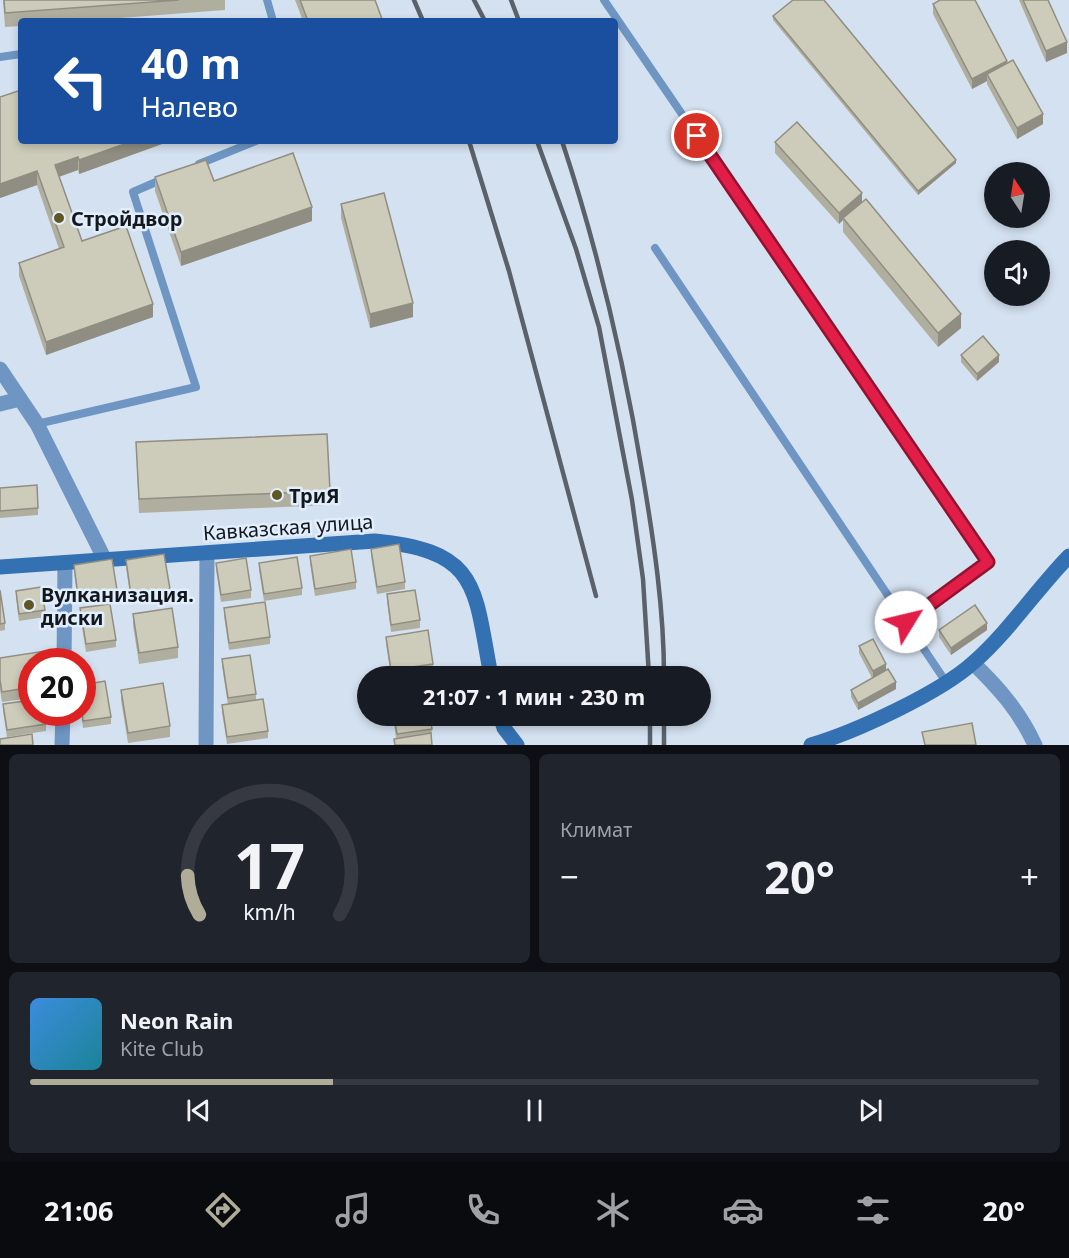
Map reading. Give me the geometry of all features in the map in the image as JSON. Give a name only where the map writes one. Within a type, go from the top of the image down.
[{"type":"main road","name":"Кавказская улица","points":[[0,567],[375,541],[405,544],[433,552],[452,563],[471,582],[489,666]]},
{"type":"main road","points":[[811,745],[885,716],[946,682],[973,663],[1011,624],[1069,556]]},
{"type":"main road","points":[[503,726],[517,745]]},
{"type":"street","points":[[0,369],[37,424],[105,560]]},
{"type":"street","points":[[0,404],[20,399]]},
{"type":"street","points":[[206,745],[207,554]]},
{"type":"street","points":[[64,648],[65,563]]},
{"type":"street","points":[[973,663],[1003,693],[1025,723],[1035,745]]},
{"type":"street","points":[[62,745],[63,726]]},
{"type":"lane","points":[[267,0],[272,18]]},
{"type":"lane","points":[[604,0],[616,18]]},
{"type":"lane","points":[[618,20],[988,562],[906,622]]},
{"type":"lane","points":[[0,57],[18,54]]},
{"type":"lane","points":[[195,166],[249,144]]},
{"type":"lane","points":[[37,424],[196,387],[133,192],[174,175]]},
{"type":"lane","points":[[655,248],[946,682]]},
{"type":"building","points":[[4,0],[179,0],[5,13]]},
{"type":"building","points":[[300,0],[375,0],[382,18],[307,18]]},
{"type":"building","points":[[793,0],[824,0],[956,160],[918,191],[773,16]]},
{"type":"building","points":[[940,0],[975,0],[1007,61],[972,79],[933,4]]},
{"type":"building","points":[[1023,0],[1048,0],[1067,42],[1046,51]]},
{"type":"building","points":[[1013,60],[1043,114],[1017,128],[987,74]]},
{"type":"building","name":"Стройдвор","points":[[18,91],[18,144],[124,144],[79,160],[78,157],[55,165],[82,241],[126,226],[153,304],[46,342],[19,263],[64,247],[37,171],[0,184],[0,97]]},
{"type":"building","points":[[797,122],[862,193],[839,213],[775,142]]},
{"type":"building","points":[[293,153],[312,207],[181,252],[155,177],[206,160],[214,181]]},
{"type":"building","points":[[384,193],[413,303],[370,314],[341,204]]},
{"type":"building","points":[[866,199],[961,314],[938,333],[843,218]]},
{"type":"building","points":[[983,336],[999,355],[977,374],[961,355]]},
{"type":"building","points":[[327,434],[330,491],[139,499],[136,442]]},
{"type":"building","points":[[37,485],[38,508],[0,511],[0,488]]},
{"type":"building","points":[[399,544],[405,582],[377,587],[371,549]]},
{"type":"building","points":[[351,549],[356,582],[315,589],[310,556]]},
{"type":"building","points":[[164,554],[170,589],[131,595],[126,560]]},
{"type":"building","points":[[297,557],[302,588],[264,594],[259,563]]},
{"type":"building","points":[[246,558],[251,590],[221,595],[216,563]]},
{"type":"building","points":[[112,559],[117,590],[78,596],[74,565]]},
{"type":"building","points":[[41,587],[45,610],[19,614],[16,591]]},
{"type":"building","points":[[0,590],[5,623],[0,624]]},
{"type":"building","points":[[415,590],[420,620],[391,625],[387,594]]},
{"type":"building","points":[[265,602],[270,637],[229,643],[224,608]]},
{"type":"building","points":[[110,604],[116,640],[86,644],[80,608]]},
{"type":"building","points":[[975,605],[987,623],[951,648],[939,630]]},
{"type":"building","points":[[172,608],[178,647],[139,653],[133,614]]},
{"type":"building","points":[[428,630],[433,664],[390,666],[386,637]]},
{"type":"building","points":[[873,639],[886,664],[873,671],[859,646]]},
{"type":"building","points":[[18,655],[18,689],[2,692],[0,658]]},
{"type":"building","points":[[250,655],[256,694],[228,698],[222,659]]},
{"type":"building","points":[[888,669],[896,682],[858,703],[851,690]]},
{"type":"building","points":[[105,681],[111,717],[96,719],[96,683]]},
{"type":"building","points":[[163,683],[170,726],[128,733],[121,690]]},
{"type":"building","points":[[263,699],[268,731],[227,737],[222,705]]},
{"type":"building","points":[[18,702],[18,726],[33,726],[7,730],[3,704]]},
{"type":"building","points":[[972,723],[976,745],[925,745],[922,732]]},
{"type":"building","points":[[396,726],[432,726],[432,729],[397,734]]},
{"type":"building","points":[[431,733],[432,745],[395,745],[394,739]]},
{"type":"building","points":[[32,734],[33,745],[0,745],[0,739]]},
{"type":"railway","points":[[414,0],[422,18]]},
{"type":"railway","points":[[474,0],[483,18]]},
{"type":"railway","points":[[511,0],[518,18]]},
{"type":"railway","points":[[470,144],[509,271],[596,596]]},
{"type":"railway","points":[[538,144],[576,249],[599,327],[632,500],[643,579],[648,666]]},
{"type":"railway","points":[[563,144],[588,224],[628,391],[654,551],[660,601],[664,666]]},
{"type":"railway","points":[[650,726],[650,745]]},
{"type":"railway","points":[[664,726],[664,745]]},
{"type":"place","name":"Стройдвор","points":[[59,218]]},
{"type":"place","name":"ТриЯ","points":[[277,495]]},
{"type":"place","name":"Вулканизация. диски","points":[[29,605]]},
{"type":"route","points":[[697,136],[988,562],[906,622]]}]
